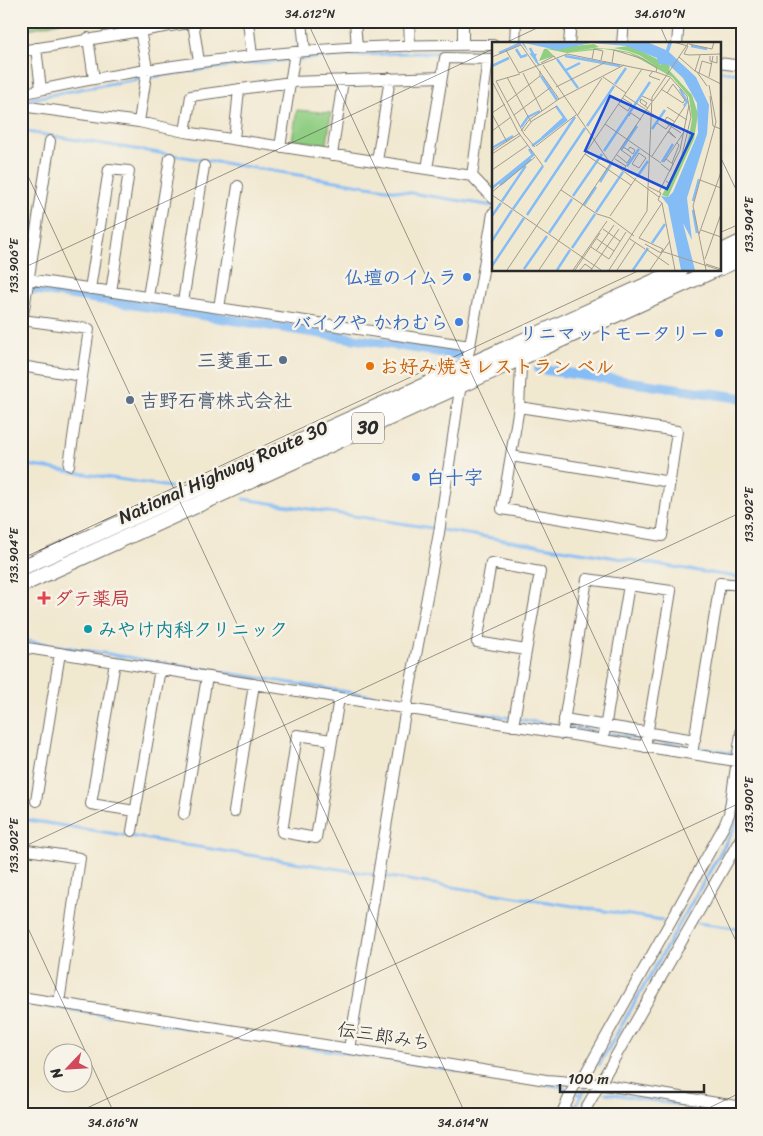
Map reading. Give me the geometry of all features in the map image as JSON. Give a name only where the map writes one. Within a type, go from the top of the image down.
[{"type":"highway","points":[[720,252],[742,242]]},
{"type":"highway","points":[[720,268],[742,258]]},
{"type":"highway","name":"National Highway Route 30","points":[[21,585],[462,386],[516,352],[678,271]]},
{"type":"highway","name":"National Highway Route 30","points":[[21,568],[466,366],[516,352],[712,271]]},
{"type":"street","points":[[248,21],[252,56]]},
{"type":"street","points":[[280,147],[302,21]]},
{"type":"street","points":[[355,21],[357,48]]},
{"type":"street","points":[[409,21],[410,46]]},
{"type":"street","points":[[463,21],[463,45]]},
{"type":"street","points":[[516,21],[516,42]]},
{"type":"street","points":[[569,42],[571,21]]},
{"type":"street","points":[[622,42],[624,21]]},
{"type":"street","points":[[677,42],[679,21]]},
{"type":"street","points":[[21,51],[88,38],[196,22],[199,62]]},
{"type":"street","points":[[139,122],[146,74],[140,30]]},
{"type":"street","points":[[88,38],[94,79]]},
{"type":"street","points":[[21,106],[36,97],[94,79],[146,74],[199,62],[252,56],[297,55],[357,48],[492,46]]},
{"type":"street","points":[[36,48],[36,97]]},
{"type":"street","points":[[427,169],[445,58],[491,59],[472,176]]},
{"type":"street","points":[[720,63],[742,66]]},
{"type":"street","points":[[185,132],[191,96],[291,82],[442,77]]},
{"type":"street","points":[[377,162],[390,78]]},
{"type":"street","points":[[332,155],[343,80]]},
{"type":"street","points":[[234,140],[239,89]]},
{"type":"street","points":[[21,94],[185,132],[472,176],[492,197]]},
{"type":"street","points":[[50,141],[26,284],[22,324],[89,329],[69,465]]},
{"type":"street","points":[[148,297],[170,158]]},
{"type":"street","points":[[183,302],[204,166]]},
{"type":"street","points":[[90,288],[110,169],[129,171],[111,292]]},
{"type":"street","points":[[219,308],[238,186]]},
{"type":"street","points":[[349,1049],[492,219]]},
{"type":"street","points":[[26,284],[90,288],[470,346]]},
{"type":"street","points":[[516,352],[521,367],[519,407],[502,509],[662,536],[678,431],[519,407]]},
{"type":"street","points":[[21,366],[82,376]]},
{"type":"street","points":[[511,456],[670,482]]},
{"type":"street","points":[[514,721],[540,572],[491,563],[477,642],[526,650]]},
{"type":"street","points":[[563,726],[587,579],[629,584],[671,592],[646,740]]},
{"type":"street","points":[[604,733],[629,584]]},
{"type":"street","points":[[694,747],[720,584],[742,585]]},
{"type":"street","points":[[21,647],[339,698],[408,704],[514,721],[563,726],[694,747],[739,759]]},
{"type":"street","points":[[36,801],[60,653]]},
{"type":"street","points":[[115,662],[91,804],[135,812]]},
{"type":"street","points":[[132,831],[160,669]]},
{"type":"street","points":[[184,814],[207,677]]},
{"type":"street","points":[[234,812],[254,684]]},
{"type":"street","points":[[332,740],[298,735],[282,832],[316,838],[339,698]]},
{"type":"street","points":[[563,726],[694,747]]},
{"type":"street","points":[[561,1115],[724,826],[729,814],[739,759],[742,727]]},
{"type":"street","points":[[582,1115],[742,836]]},
{"type":"street","points":[[21,849],[80,858],[59,1003]]},
{"type":"street","name":"伝三郎みち","points":[[21,997],[546,1080],[576,1087],[599,1084],[742,1107]]},
{"type":"green space","points":[[21,21],[64,21],[21,31]]},
{"type":"green space","points":[[297,110],[331,113],[327,144],[292,140]]},
{"type":"waterway","points":[[21,101],[138,79],[255,63],[374,54],[492,53]]},
{"type":"waterway","points":[[720,71],[742,74]]},
{"type":"waterway","points":[[21,131],[492,206]]},
{"type":"waterway","points":[[21,287],[460,355]]},
{"type":"waterway","points":[[539,369],[742,398]]},
{"type":"waterway","points":[[21,464],[170,487]]},
{"type":"waterway","points":[[244,499],[432,528]]},
{"type":"waterway","points":[[442,530],[742,578]]},
{"type":"waterway","points":[[21,640],[737,754]]},
{"type":"waterway","points":[[599,1065],[735,827],[742,784]]},
{"type":"waterway","points":[[21,819],[662,920]]},
{"type":"waterway","points":[[698,923],[742,929]]},
{"type":"waterway","points":[[21,1002],[110,1016]]},
{"type":"waterway","points":[[160,1024],[563,1087],[582,1096]]},
{"type":"waterway","points":[[571,1115],[585,1089]]},
{"type":"waterway","points":[[606,1093],[742,1115]]},
{"type":"place","name":"仏壇のイムラ","points":[[467,277]]},
{"type":"place","name":"バイクや かわむら","points":[[459,322]]},
{"type":"place","name":"リニマットモータリー","points":[[719,333]]},
{"type":"place","name":"三菱重工","points":[[283,360]]},
{"type":"place","name":"お好み焼きレストラン ベル","points":[[370,366]]},
{"type":"place","name":"吉野石膏株式会社","points":[[130,400]]},
{"type":"place","name":"白十字","points":[[416,477]]},
{"type":"place","name":"ダテ薬局","points":[[44,598]]},
{"type":"place","name":"みやけ内科クリニック","points":[[88,629]]}]
